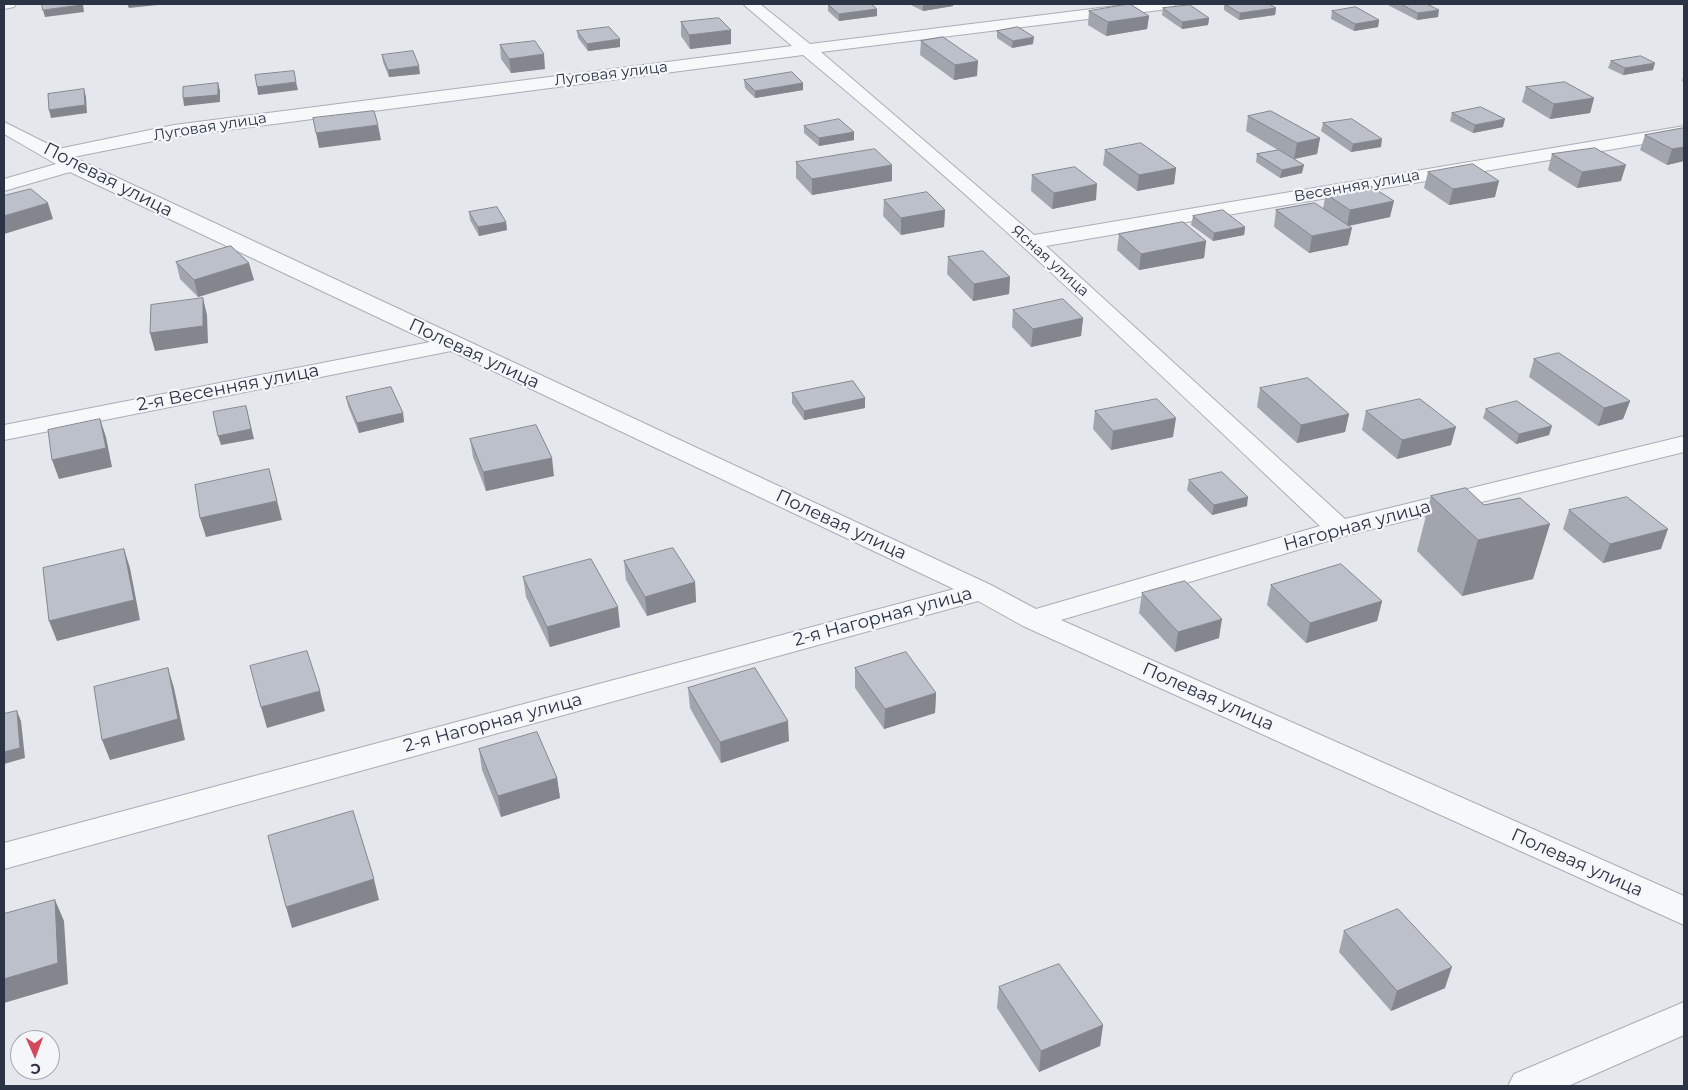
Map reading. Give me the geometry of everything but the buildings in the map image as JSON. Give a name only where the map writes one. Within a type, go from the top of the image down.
[{"type":"street","name":"Ясная улица","points":[[751,4],[808,49],[1030,242],[1340,529]]},
{"type":"street","name":"Луговая улица","points":[[4,185],[65,160],[183,129],[1168,4]]},
{"type":"street","name":"Полевая улица","points":[[4,127],[65,160],[981,591],[1032,619],[1684,911]]},
{"type":"street","name":"Весенняя улица","points":[[1030,242],[1684,131]]},
{"type":"street","name":"2-я Весенняя улица","points":[[4,433],[453,344]]},
{"type":"street","name":"Нагорная улица","points":[[1032,619],[1340,529],[1684,444]]},
{"type":"street","name":"2-я Нагорная улица","points":[[4,856],[981,591]]},
{"type":"street","points":[[1528,1086],[1684,1018]]}]
